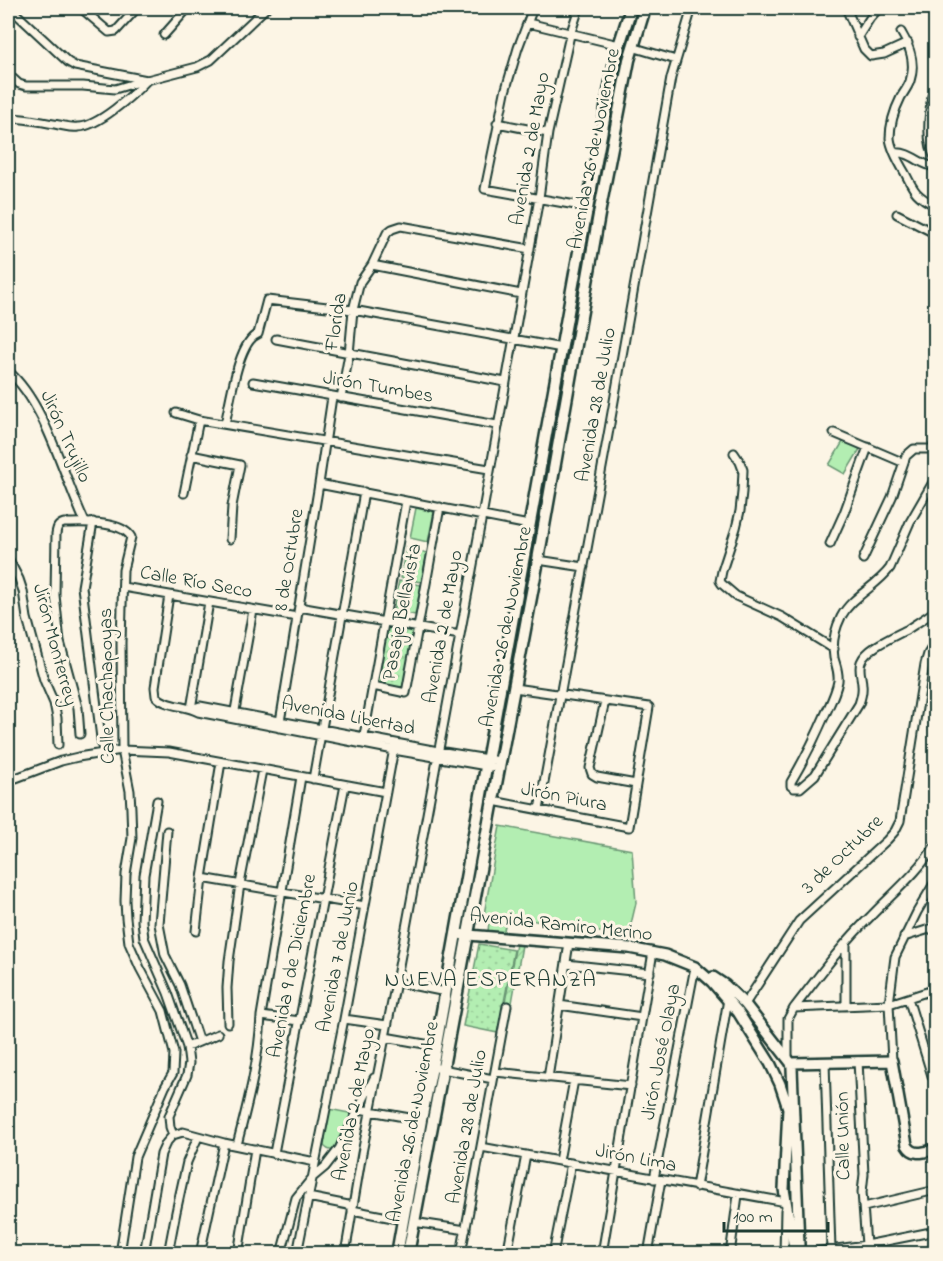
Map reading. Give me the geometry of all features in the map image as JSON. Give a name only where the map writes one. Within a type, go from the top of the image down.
[{"type":"main road","name":"Avenida 26 de Noviembre","points":[[408,1254],[408,1221],[421,1120],[437,1068],[436,1046],[587,207],[619,45],[631,8]]},
{"type":"main road","name":"Avenida 26 de Noviembre","points":[[397,1254],[408,1221],[437,1068],[468,934],[632,47],[645,8]]},
{"type":"main road","points":[[575,273],[589,275]]},
{"type":"street","points":[[10,8],[72,65],[147,80]]},
{"type":"street","points":[[81,8],[112,33],[137,8]]},
{"type":"street","points":[[164,35],[188,8]]},
{"type":"street","points":[[8,74],[19,84],[26,86],[115,88],[147,80],[211,60],[266,8]]},
{"type":"street","points":[[533,8],[504,92],[485,189],[587,207]]},
{"type":"street","name":"Avenida 2 de Mayo","points":[[345,1254],[482,516],[539,198],[548,133],[579,8]]},
{"type":"street","name":"Avenida 28 de Julio","points":[[539,810],[671,78],[692,8]]},
{"type":"street","points":[[858,37],[879,8]]},
{"type":"street","points":[[849,9],[858,37],[864,49],[871,56],[884,54],[908,43]]},
{"type":"street","points":[[528,23],[619,45]]},
{"type":"street","points":[[901,32],[911,51],[912,66],[910,81],[891,124],[890,140],[914,191],[919,197],[936,206]]},
{"type":"street","points":[[632,47],[676,60]]},
{"type":"street","points":[[8,118],[79,128],[104,117],[137,91],[147,80]]},
{"type":"street","points":[[932,96],[929,113],[930,148],[936,159]]},
{"type":"street","points":[[497,123],[548,133]]},
{"type":"street","points":[[895,153],[904,153],[925,165],[936,167]]},
{"type":"street","points":[[897,214],[936,234]]},
{"type":"street","name":"Florida","points":[[341,399],[349,354],[353,310],[360,282],[372,265],[387,233],[392,229],[401,226],[530,249]]},
{"type":"street","points":[[372,265],[521,294]]},
{"type":"street","points":[[225,424],[236,372],[248,341],[252,336],[258,334],[267,300],[353,310],[561,348]]},
{"type":"street","points":[[276,339],[505,382]]},
{"type":"street","name":"Jirón Trujillo","points":[[8,371],[28,394],[41,418],[89,522]]},
{"type":"street","name":"Jirón Tumbes","points":[[253,382],[497,425]]},
{"type":"street","name":"8 de Octubre","points":[[279,724],[332,397]]},
{"type":"street","points":[[176,413],[200,420],[489,469]]},
{"type":"street","points":[[184,492],[200,420]]},
{"type":"street","points":[[834,433],[903,462]]},
{"type":"street","points":[[830,544],[868,447]]},
{"type":"street","points":[[863,559],[892,497],[903,462],[909,452],[914,449],[936,449]]},
{"type":"street","points":[[734,453],[743,470],[740,511],[720,581],[736,596],[782,617],[834,649]]},
{"type":"street","points":[[191,455],[240,465],[232,506],[230,540]]},
{"type":"street","points":[[935,479],[910,522],[890,568],[847,608],[842,616],[836,629],[834,649],[838,671],[836,688],[813,743],[791,782],[791,786],[800,788],[815,775],[859,704],[862,696],[860,669],[866,655],[936,610]]},
{"type":"street","points":[[319,484],[529,525]]},
{"type":"street","points":[[313,779],[364,492]]},
{"type":"street","points":[[363,740],[406,501]]},
{"type":"street","name":"Pasaje Bellavista","points":[[373,686],[406,693],[440,507]]},
{"type":"street","points":[[80,734],[78,708],[60,642],[54,595],[56,534],[59,525],[89,522],[82,587],[103,754]]},
{"type":"street","name":"Calle Chachapoyas","points":[[89,522],[110,525],[130,534],[131,541],[123,570],[121,643],[122,750],[130,791],[132,838],[126,874],[125,900],[129,943],[163,1011],[174,1053],[173,1073],[135,1156],[120,1254]]},
{"type":"street","name":"Jirón Monterrey","points":[[8,558],[21,585],[27,618],[44,680],[54,703],[58,745]]},
{"type":"street","points":[[538,560],[584,567]]},
{"type":"street","name":"Calle Río Seco","points":[[123,587],[297,617]]},
{"type":"street","name":"Avenida Libertad","points":[[169,595],[155,693],[160,700],[191,709],[200,706],[234,716],[499,765]]},
{"type":"street","points":[[191,709],[209,602]]},
{"type":"street","points":[[299,607],[460,635]]},
{"type":"street","points":[[234,716],[253,610]]},
{"type":"street","name":"3 de Octubre","points":[[745,1004],[799,921],[895,831],[900,821],[928,654],[936,641]]},
{"type":"street","points":[[514,688],[649,707],[636,784],[597,777],[592,774],[590,768],[605,701]]},
{"type":"street","name":"Avenida 7 de Junio","points":[[297,1254],[395,746]]},
{"type":"street","points":[[8,781],[61,761],[122,750],[169,752],[386,792]]},
{"type":"street","points":[[196,931],[202,878],[221,762]]},
{"type":"street","points":[[228,1023],[229,961],[240,884],[262,770]]},
{"type":"street","points":[[237,1146],[260,1045],[261,1016],[301,777]]},
{"type":"street","name":"Jirón Piura","points":[[493,801],[629,828],[636,784]]},
{"type":"street","name":"Avenida 9 de Diciembre","points":[[274,1153],[345,785]]},
{"type":"street","points":[[157,801],[144,875],[142,921],[144,938],[168,993],[187,1047],[189,1063],[187,1075],[169,1116],[173,1136]]},
{"type":"street","points":[[167,831],[159,924],[161,938],[165,955],[180,985],[199,1042]]},
{"type":"street","points":[[936,844],[900,888],[846,942],[794,1008],[788,1019],[799,1245],[797,1253],[866,1245],[936,1231]]},
{"type":"street","points":[[202,878],[365,906]]},
{"type":"street","points":[[936,880],[895,957],[889,1004],[892,1061],[907,1145],[914,1153],[936,1149]]},
{"type":"street","points":[[904,937],[936,927]]},
{"type":"street","name":"Avenida Ramiro Merino","points":[[456,934],[629,948],[653,952],[678,960],[695,967],[725,985],[745,1004],[789,1060]]},
{"type":"street","points":[[846,942],[846,1006]]},
{"type":"street","points":[[548,1078],[568,943]]},
{"type":"street","points":[[602,1254],[653,952]]},
{"type":"street","points":[[566,964],[650,973]]},
{"type":"street","name":"Avenida Ramiro Merino","points":[[695,967],[712,982],[738,1012],[770,1062],[780,1084],[787,1105],[784,1189],[797,1253]]},
{"type":"street","name":"Jirón José Olaya","points":[[648,1254],[658,1180],[695,967]]},
{"type":"street","points":[[396,982],[446,992]]},
{"type":"street","points":[[794,1008],[889,1004],[936,989]]},
{"type":"street","points":[[908,998],[936,1083]]},
{"type":"street","points":[[696,1187],[728,999]]},
{"type":"street","points":[[559,1005],[642,1017]]},
{"type":"street","name":"Avenida 28 de Julio","points":[[461,1254],[507,1006]]},
{"type":"street","points":[[261,1016],[300,1022]]},
{"type":"street","points":[[344,1019],[387,1025]]},
{"type":"street","points":[[187,1047],[218,1034]]},
{"type":"street","points":[[385,1037],[436,1046]]},
{"type":"street","points":[[925,1052],[936,1048]]},
{"type":"street","points":[[789,1060],[892,1061]]},
{"type":"street","name":"Calle Unión","points":[[858,1061],[866,1245]]},
{"type":"street","points":[[825,1062],[831,1250]]},
{"type":"street","points":[[313,1177],[325,1167],[339,1149],[379,1067]]},
{"type":"street","points":[[437,1068],[494,1076],[548,1078],[631,1086]]},
{"type":"street","points":[[559,1161],[574,1080]]},
{"type":"street","points":[[359,1109],[421,1120]]},
{"type":"street","points":[[144,1254],[160,1154],[173,1136],[183,1132],[315,1162]]},
{"type":"street","points":[[168,1254],[187,1162],[198,1137]]},
{"type":"street","points":[[200,1254],[224,1143]]},
{"type":"street","name":"Jirón Lima","points":[[481,1147],[786,1204]]},
{"type":"street","points":[[238,1254],[255,1149]]},
{"type":"street","points":[[507,1254],[526,1155]]},
{"type":"street","points":[[553,1254],[571,1163]]},
{"type":"street","name":"Avenida 7 de Junio","points":[[281,1254],[296,1198],[313,1177]]},
{"type":"street","points":[[864,1208],[936,1190]]},
{"type":"street","points":[[730,1254],[738,1195]]},
{"type":"street","points":[[308,1197],[408,1221],[466,1230]]},
{"type":"street","points":[[784,1254],[786,1204]]},
{"type":"street","points":[[914,1254],[936,1249]]},
{"type":"green space","points":[[635,8],[639,8],[623,61],[585,264],[582,264],[619,61]]},
{"type":"green space","points":[[578,288],[581,288],[496,759],[492,759]]},
{"type":"green space","points":[[844,440],[860,449],[845,474],[829,465]]},
{"type":"green space","points":[[416,508],[434,512],[428,542],[410,538]]},
{"type":"green space","points":[[407,548],[427,553],[421,582],[401,578]]},
{"type":"green space","points":[[399,581],[421,585],[415,615],[393,611]]},
{"type":"green space","points":[[387,623],[414,628],[403,691],[377,685]]},
{"type":"green space","points":[[489,773],[492,773],[464,926],[461,925]]},
{"type":"green space","points":[[500,826],[632,850],[636,903],[628,937],[507,916],[503,935],[488,932],[489,921],[483,920]]},
{"type":"green space","points":[[479,944],[514,950],[498,1033],[463,1026]]},
{"type":"green space","points":[[516,944],[522,945],[512,1003],[505,1002]]},
{"type":"green space","points":[[329,1109],[354,1114],[337,1146],[331,1150],[324,1146]]},
{"type":"district","name":"NUEVA ESPERANZA","points":[[491,981]]}]
